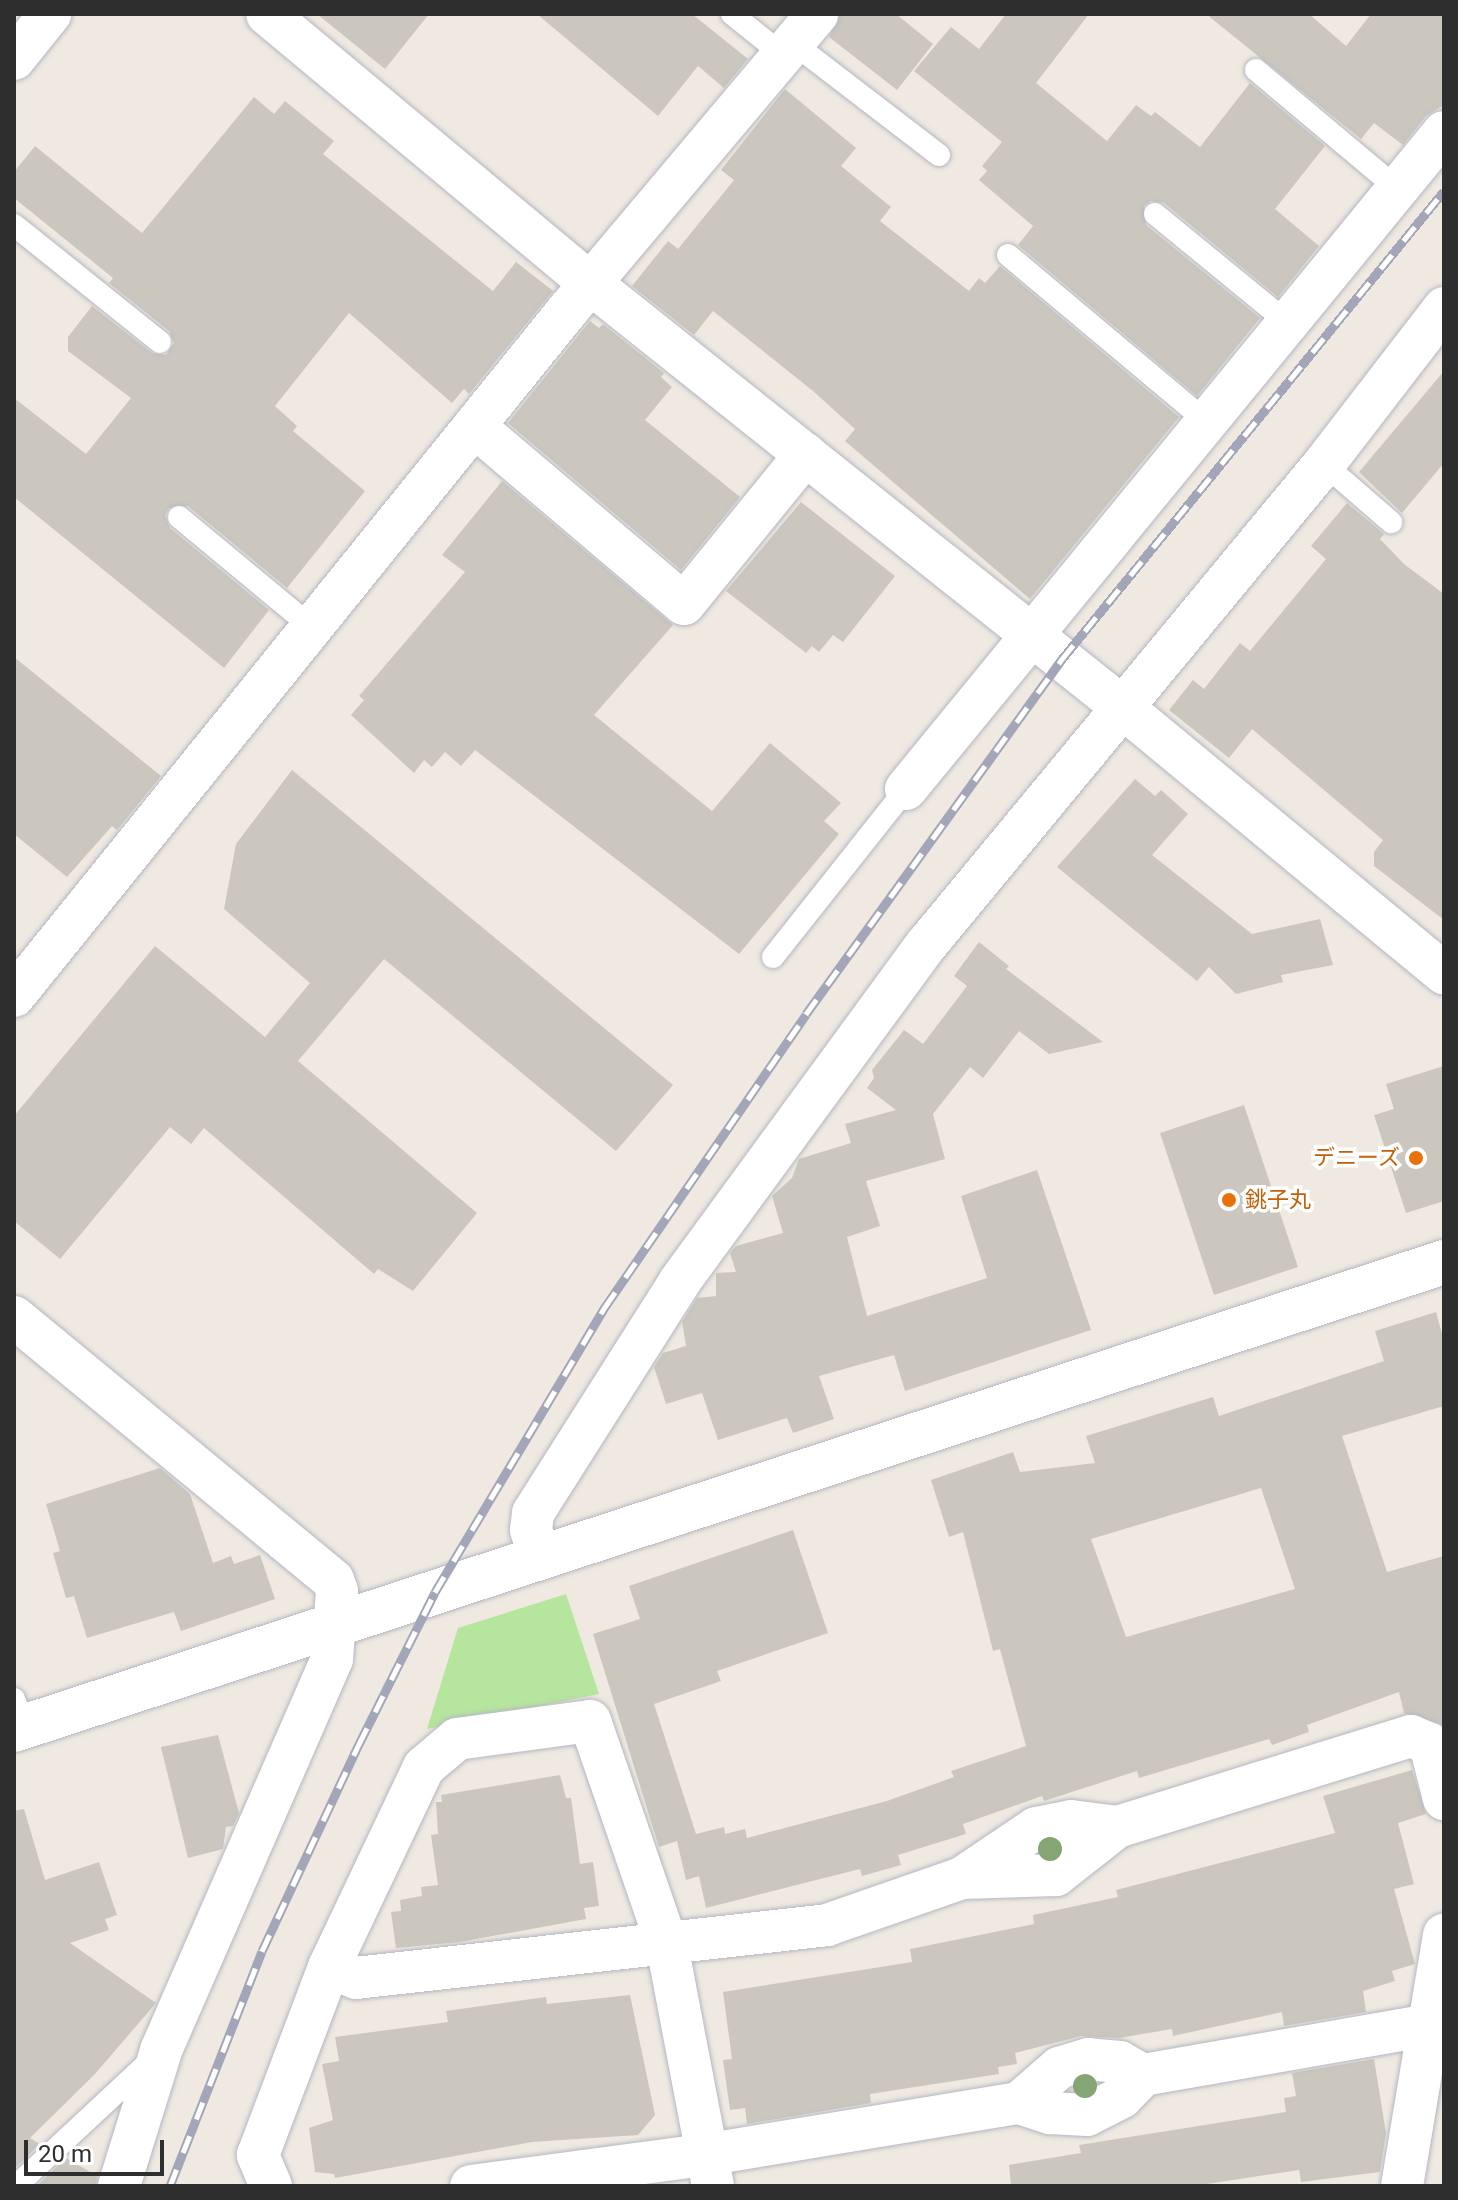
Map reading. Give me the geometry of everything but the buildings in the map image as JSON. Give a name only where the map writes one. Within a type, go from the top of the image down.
[{"type":"street","points":[[14,59],[50,14]]},
{"type":"street","points":[[267,14],[590,283],[1033,635],[1444,973]]},
{"type":"street","points":[[14,996],[315,630],[590,283],[798,37]]},
{"type":"street","points":[[906,789],[1444,132]]},
{"type":"street","points":[[539,1556],[531,1530],[533,1513],[680,1281],[927,944],[1324,464],[1444,308]]},
{"type":"street","points":[[474,426],[684,604],[806,454]]},
{"type":"street","points":[[17,1719],[338,1623],[1444,1262]]},
{"type":"street","points":[[14,1317],[333,1580],[338,1623],[332,1659],[161,2051],[119,2186]]},
{"type":"street","points":[[271,2186],[258,2155],[329,1967],[424,1767],[457,1739],[590,1721],[667,1945],[712,2170]]},
{"type":"street","points":[[329,1967],[356,1978],[827,1925],[962,1878],[1056,1875],[1117,1827],[1411,1736],[1430,1744],[1444,1799]]},
{"type":"street","points":[[1402,2186],[1444,1934]]},
{"type":"street","points":[[471,2186],[712,2170],[1019,2103],[1059,2068],[1088,2059],[1120,2062],[1143,2075],[1429,2025]]},
{"type":"lane","points":[[732,14],[798,37],[939,155]]},
{"type":"lane","points":[[1256,70],[1398,189]]},
{"type":"lane","points":[[1155,214],[1288,323]]},
{"type":"lane","points":[[14,225],[160,342]]},
{"type":"lane","points":[[1008,255],[1207,422]]},
{"type":"lane","points":[[1324,464],[1391,522]]},
{"type":"lane","points":[[179,517],[315,630]]},
{"type":"lane","points":[[773,957],[906,789]]},
{"type":"lane","points":[[16,2186],[161,2051]]},
{"type":"green space","points":[[566,1594],[599,1694],[427,1729],[458,1628]]},
{"type":"railway","points":[[170,2186],[262,1951],[359,1744],[435,1592],[605,1307],[806,1014],[1062,659],[1444,191]]},
{"type":"place","name":"デニーズ","points":[[1416,1158]]},
{"type":"place","name":"銚子丸","points":[[1229,1200]]}]
